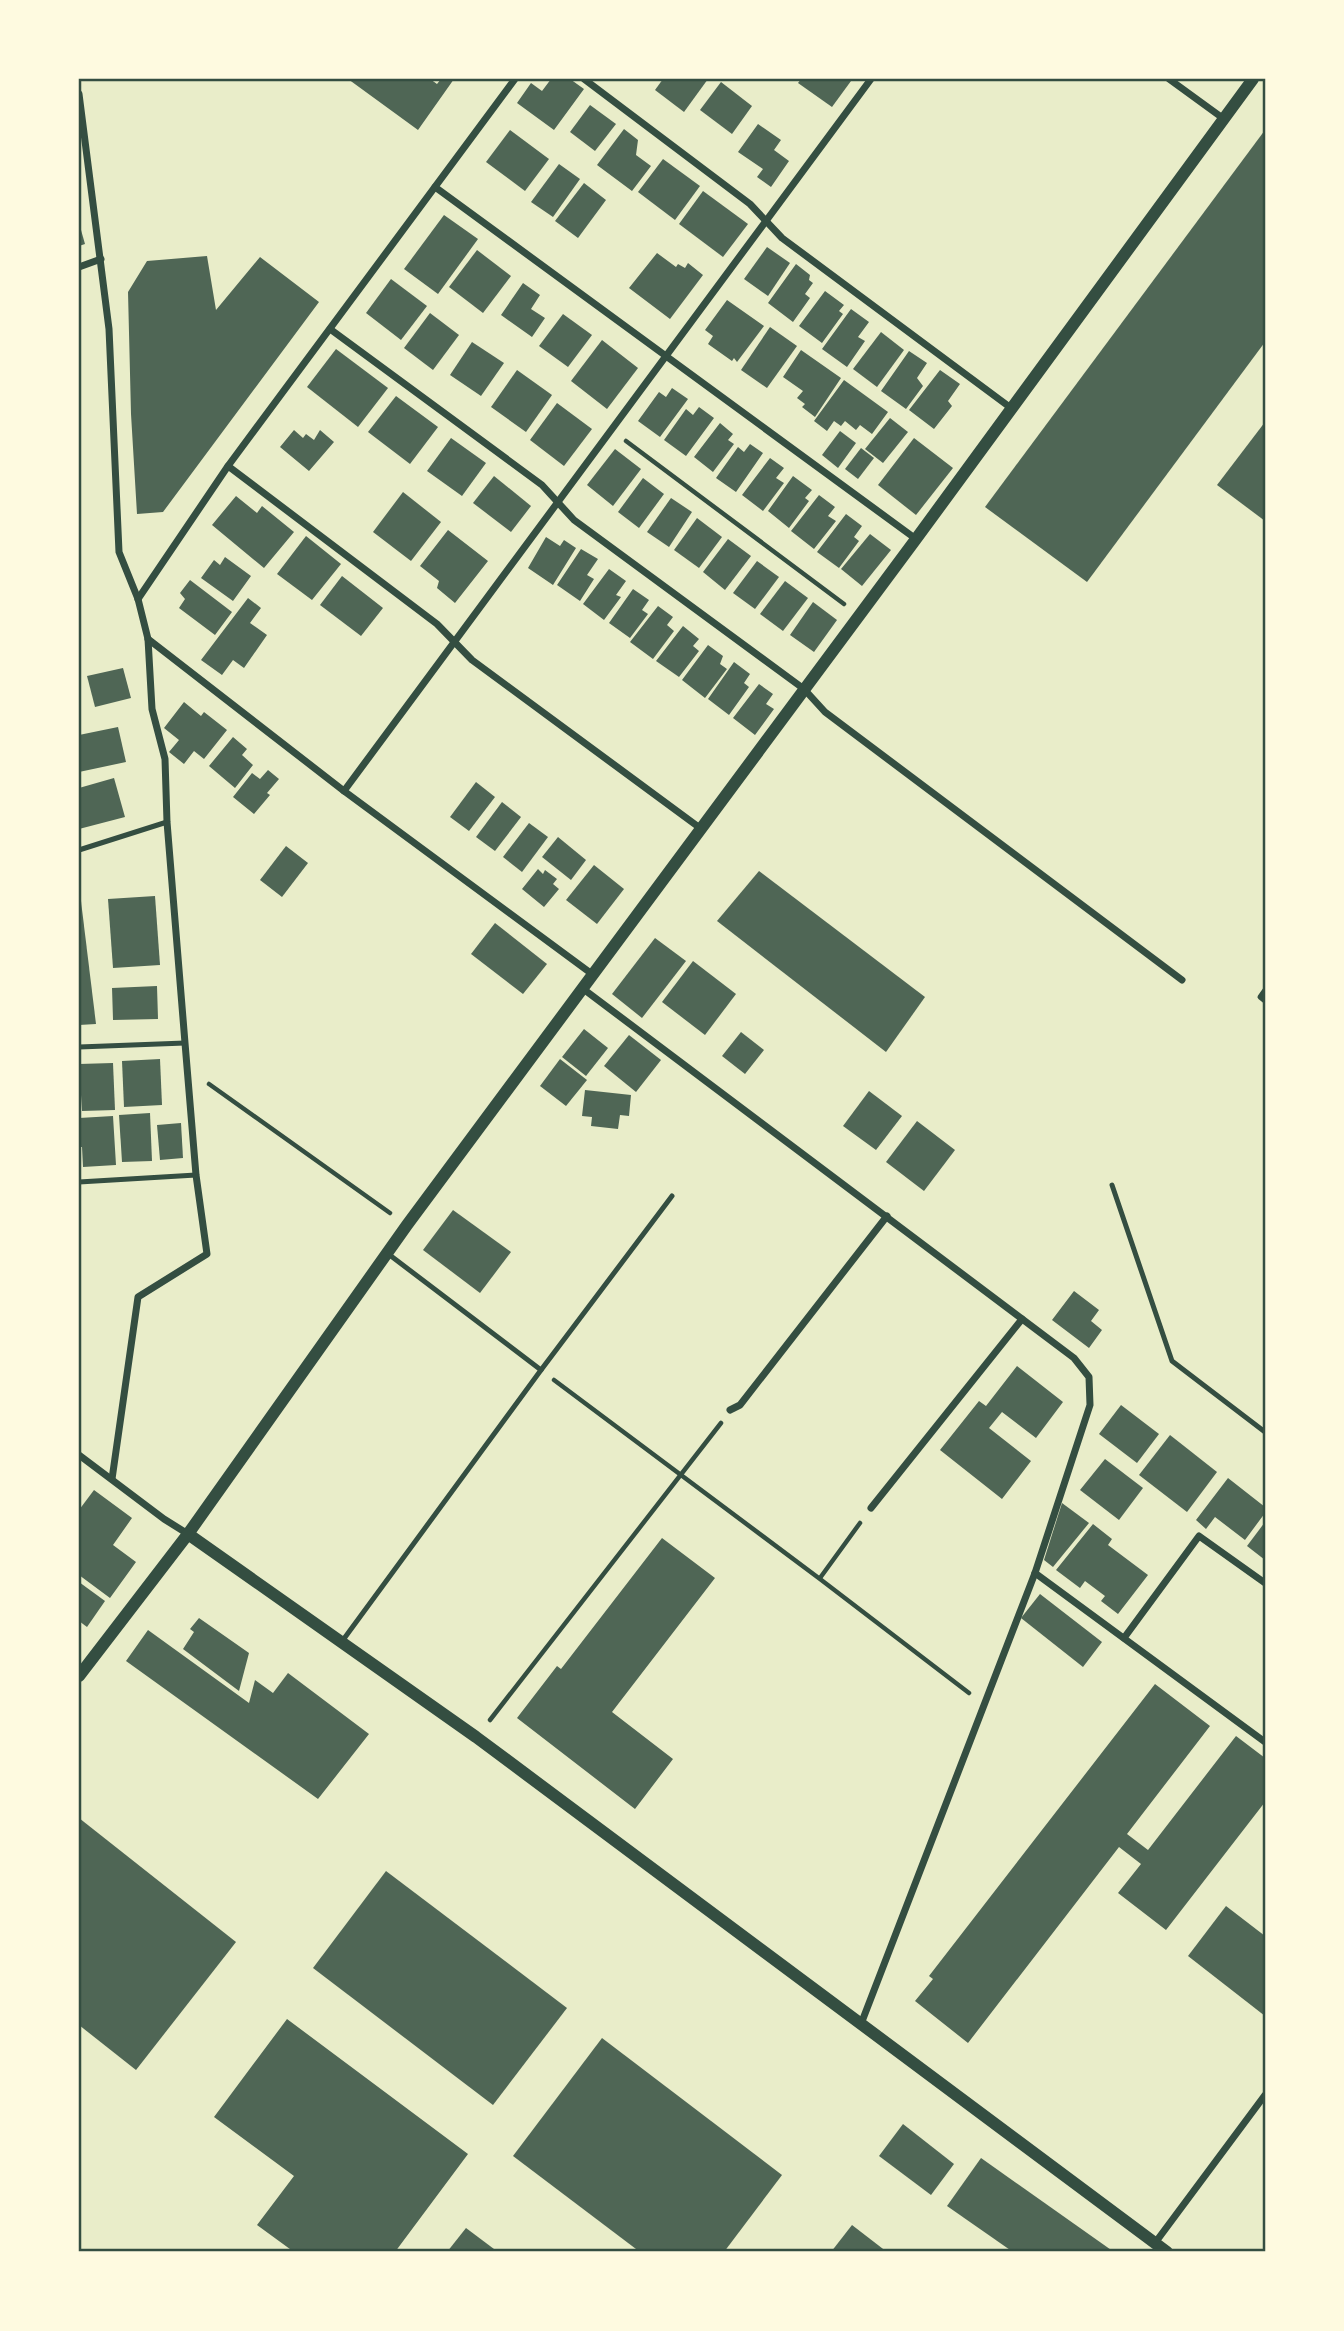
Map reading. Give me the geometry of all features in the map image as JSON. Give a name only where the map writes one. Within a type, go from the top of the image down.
[{"type":"street","points":[[138,599],[228,466],[514,79]]},
{"type":"street","points":[[584,79],[750,204],[782,238],[1011,408]]},
{"type":"street","points":[[344,791],[871,79]]},
{"type":"street","points":[[1169,79],[1224,119]]},
{"type":"street","points":[[79,1676],[188,1534],[407,1224],[1254,79]]},
{"type":"street","points":[[79,94],[109,329],[118,552],[138,599],[148,639],[152,709],[165,759],[167,822],[196,1175],[207,1254],[138,1297],[112,1479]]},
{"type":"street","points":[[435,187],[916,539]]},
{"type":"street","points":[[79,267],[101,259]]},
{"type":"street","points":[[330,329],[542,485],[574,520],[804,688],[825,712],[1182,980]]},
{"type":"street","points":[[228,466],[437,624],[472,660],[700,828]]},
{"type":"street","points":[[148,639],[344,791],[592,975]]},
{"type":"street","points":[[582,988],[1074,1358],[1089,1377],[1090,1405],[1035,1573],[861,2025]]},
{"type":"street","points":[[730,1410],[740,1405],[887,1216]]},
{"type":"street","points":[[871,1508],[1022,1319]]},
{"type":"street","points":[[79,1455],[164,1519],[476,1737],[1167,2252]]},
{"type":"street","points":[[1124,1638],[1199,1536],[1265,1583]]},
{"type":"street","points":[[1035,1573],[1265,1742]]},
{"type":"street","points":[[1154,2243],[1265,2095]]},
{"type":"lane","points":[[79,850],[167,822]]},
{"type":"lane","points":[[1265,990],[1260,997],[1265,1001]]},
{"type":"lane","points":[[79,1047],[185,1042]]},
{"type":"lane","points":[[79,1182],[196,1175]]},
{"type":"lane","points":[[1112,1185],[1172,1362],[1265,1431]]},
{"type":"lane","points":[[341,1642],[672,1196]]},
{"type":"lane","points":[[387,1253],[541,1370]]},
{"type":"path","points":[[612,430],[859,615]]},
{"type":"path","points":[[188,1070],[407,1224]]},
{"type":"path","points":[[541,1370],[983,1704]]},
{"type":"path","points":[[476,1737],[682,1476],[730,1410]]},
{"type":"path","points":[[820,1579],[871,1508]]},
{"type":"building","points":[[348,79],[430,79],[437,84],[441,79],[454,79],[418,130]]},
{"type":"building","points":[[551,79],[570,79],[584,89],[554,130],[517,103],[531,83],[542,91]]},
{"type":"building","points":[[663,79],[708,79],[684,112],[655,90]]},
{"type":"building","points":[[801,79],[851,81],[832,107],[798,83]]},
{"type":"building","points":[[721,82],[752,106],[732,134],[700,110]]},
{"type":"building","points":[[590,105],[616,124],[595,151],[570,132]]},
{"type":"building","points":[[758,124],[781,140],[774,150],[789,161],[771,187],[757,177],[763,169],[738,152]]},
{"type":"building","points":[[624,129],[638,140],[636,155],[651,166],[632,191],[597,165]]},
{"type":"building","points":[[510,130],[549,159],[525,191],[486,162]]},
{"type":"building","points":[[1265,130],[1265,342],[1087,582],[985,507]]},
{"type":"building","points":[[663,159],[700,186],[675,220],[638,192]]},
{"type":"building","points":[[559,164],[580,179],[553,217],[531,202]]},
{"type":"building","points":[[584,183],[606,200],[578,238],[555,221]]},
{"type":"building","points":[[703,191],[748,224],[723,257],[679,224]]},
{"type":"building","points":[[444,215],[478,239],[438,294],[404,269]]},
{"type":"building","points":[[79,223],[85,244],[79,246]]},
{"type":"building","points":[[767,247],[790,263],[768,296],[744,279]]},
{"type":"building","points":[[477,250],[511,276],[483,313],[449,287]]},
{"type":"building","points":[[657,253],[676,267],[678,264],[685,268],[688,263],[703,275],[670,319],[629,288]]},
{"type":"building","points":[[207,256],[216,310],[260,257],[319,302],[163,512],[137,514],[128,292],[147,261]]},
{"type":"building","points":[[796,264],[810,275],[809,280],[813,283],[805,294],[810,298],[793,322],[768,303]]},
{"type":"building","points":[[391,279],[427,306],[401,340],[366,313]]},
{"type":"building","points":[[523,283],[540,295],[531,309],[545,318],[532,337],[501,315]]},
{"type":"building","points":[[825,291],[844,305],[839,311],[843,314],[822,343],[799,326]]},
{"type":"building","points":[[727,300],[764,326],[737,362],[708,344],[713,336],[705,330]]},
{"type":"building","points":[[851,309],[869,322],[858,337],[865,341],[847,367],[822,349]]},
{"type":"building","points":[[430,313],[459,335],[433,370],[404,348]]},
{"type":"building","points":[[563,314],[592,335],[568,367],[539,346]]},
{"type":"building","points":[[770,327],[797,346],[767,388],[741,370]]},
{"type":"building","points":[[881,332],[904,350],[877,387],[853,369]]},
{"type":"building","points":[[602,340],[638,368],[607,409],[571,381]]},
{"type":"building","points":[[472,342],[504,363],[481,396],[450,375]]},
{"type":"building","points":[[336,349],[388,388],[358,427],[307,387]]},
{"type":"building","points":[[801,350],[841,378],[815,417],[802,407],[805,404],[797,398],[803,391],[783,377]]},
{"type":"building","points":[[909,351],[927,363],[917,378],[923,386],[906,409],[881,391]]},
{"type":"building","points":[[517,370],[552,395],[526,432],[491,407]]},
{"type":"building","points":[[940,370],[960,384],[948,401],[952,406],[934,429],[909,410]]},
{"type":"building","points":[[844,380],[888,412],[872,434],[860,425],[856,430],[845,421],[841,426],[834,421],[827,431],[814,421]]},
{"type":"building","points":[[672,388],[688,399],[660,437],[638,421],[659,392],[666,397]]},
{"type":"building","points":[[396,396],[438,427],[410,464],[368,432]]},
{"type":"building","points":[[557,403],[592,429],[564,466],[530,440]]},
{"type":"building","points":[[699,407],[714,418],[686,456],[664,440],[686,409],[693,415]]},
{"type":"building","points":[[890,418],[908,432],[883,463],[865,449]]},
{"type":"building","points":[[1265,422],[1265,521],[1217,485]]},
{"type":"building","points":[[720,423],[733,434],[728,440],[734,444],[713,472],[694,457]]},
{"type":"building","points":[[294,430],[303,438],[306,434],[314,440],[320,430],[334,442],[309,471],[280,447]]},
{"type":"building","points":[[840,431],[856,443],[838,468],[822,455]]},
{"type":"building","points":[[451,438],[486,463],[462,496],[427,471]]},
{"type":"building","points":[[914,438],[953,468],[916,515],[878,485]]},
{"type":"building","points":[[750,444],[763,453],[736,492],[716,478],[738,447],[744,452]]},
{"type":"building","points":[[861,448],[874,458],[858,479],[845,469]]},
{"type":"building","points":[[615,449],[641,469],[613,506],[587,485]]},
{"type":"building","points":[[770,458],[784,468],[776,478],[784,483],[763,511],[742,495]]},
{"type":"building","points":[[494,476],[531,506],[511,532],[473,503]]},
{"type":"building","points":[[793,476],[812,490],[805,498],[809,501],[789,528],[768,511]]},
{"type":"building","points":[[643,478],[664,494],[639,528],[618,512]]},
{"type":"building","points":[[403,492],[441,522],[411,561],[373,532]]},
{"type":"building","points":[[819,495],[835,507],[828,516],[836,521],[814,549],[791,531]]},
{"type":"building","points":[[236,496],[257,513],[262,506],[294,532],[264,568],[212,525]]},
{"type":"building","points":[[671,498],[692,512],[669,547],[647,532]]},
{"type":"building","points":[[846,514],[862,526],[854,537],[859,541],[839,568],[817,552]]},
{"type":"building","points":[[697,518],[722,537],[699,568],[674,550]]},
{"type":"building","points":[[448,530],[488,561],[455,603],[437,588],[439,581],[420,566]]},
{"type":"building","points":[[870,534],[891,550],[862,586],[841,569]]},
{"type":"building","points":[[306,536],[341,564],[312,600],[277,574]]},
{"type":"building","points":[[546,537],[560,546],[564,540],[576,548],[553,585],[528,568]]},
{"type":"building","points":[[728,539],[751,556],[725,590],[703,572]]},
{"type":"building","points":[[581,549],[598,559],[587,575],[594,579],[580,601],[557,585]]},
{"type":"building","points":[[225,557],[251,576],[233,601],[201,578],[214,560],[220,565]]},
{"type":"building","points":[[757,561],[779,577],[755,609],[733,593]]},
{"type":"building","points":[[609,569],[626,581],[616,595],[621,597],[604,620],[583,604]]},
{"type":"building","points":[[342,576],[383,608],[361,636],[320,605]]},
{"type":"building","points":[[190,580],[232,612],[215,635],[179,608],[185,599],[180,593]]},
{"type":"building","points":[[785,581],[808,598],[783,631],[760,614]]},
{"type":"building","points":[[633,589],[649,600],[642,610],[648,614],[630,638],[609,623]]},
{"type":"building","points":[[248,598],[261,608],[250,623],[267,635],[244,668],[233,660],[222,675],[201,660]]},
{"type":"building","points":[[813,602],[837,620],[814,652],[790,635]]},
{"type":"building","points":[[658,606],[673,617],[667,625],[674,631],[653,659],[630,642]]},
{"type":"building","points":[[683,626],[699,639],[693,646],[699,651],[679,677],[656,661]]},
{"type":"building","points":[[708,645],[723,656],[720,664],[727,669],[705,698],[682,680]]},
{"type":"building","points":[[734,662],[750,674],[744,683],[749,687],[729,715],[708,699]]},
{"type":"building","points":[[123,668],[131,698],[95,707],[87,676]]},
{"type":"building","points":[[759,684],[773,694],[766,704],[774,709],[755,735],[733,718]]},
{"type":"building","points":[[184,702],[201,716],[204,712],[227,730],[204,759],[194,751],[184,764],[169,752],[179,740],[164,728]]},
{"type":"building","points":[[118,727],[126,762],[79,772],[79,735]]},
{"type":"building","points":[[233,737],[247,749],[242,755],[253,765],[235,788],[209,766]]},
{"type":"building","points":[[268,770],[279,779],[254,814],[233,797],[252,773],[260,779]]},
{"type":"building","points":[[114,778],[125,817],[79,829],[79,788]]},
{"type":"building","points":[[476,782],[495,797],[469,831],[450,817]]},
{"type":"building","points":[[502,802],[521,817],[495,851],[476,837]]},
{"type":"building","points":[[529,823],[548,837],[522,872],[503,857]]},
{"type":"building","points":[[558,837],[586,860],[571,880],[542,857]]},
{"type":"building","points":[[286,846],[308,863],[282,897],[260,880]]},
{"type":"building","points":[[594,865],[624,889],[597,924],[566,900]]},
{"type":"building","points":[[538,869],[543,874],[545,870],[557,879],[553,884],[559,889],[544,907],[522,889]]},
{"type":"building","points":[[759,871],[925,997],[886,1052],[717,921]]},
{"type":"building","points":[[80,893],[96,1024],[79,1025]]},
{"type":"building","points":[[155,896],[160,965],[113,968],[108,899]]},
{"type":"building","points":[[495,923],[547,964],[523,994],[471,954]]},
{"type":"building","points":[[655,938],[686,961],[642,1018],[612,994]]},
{"type":"building","points":[[693,961],[736,994],[705,1035],[662,1002]]},
{"type":"building","points":[[157,986],[158,1019],[113,1020],[112,988]]},
{"type":"building","points":[[584,1029],[608,1048],[586,1076],[562,1057]]},
{"type":"building","points":[[741,1032],[764,1050],[745,1074],[722,1056]]},
{"type":"building","points":[[629,1035],[661,1060],[636,1092],[604,1066]]},
{"type":"building","points":[[160,1059],[162,1105],[124,1107],[122,1061]]},
{"type":"building","points":[[560,1059],[587,1080],[566,1106],[540,1086]]},
{"type":"building","points":[[113,1063],[115,1110],[82,1111],[79,1064]]},
{"type":"building","points":[[585,1090],[631,1095],[629,1116],[620,1115],[618,1129],[591,1126],[592,1117],[582,1116]]},
{"type":"building","points":[[869,1091],[902,1116],[876,1150],[843,1126]]},
{"type":"building","points":[[150,1113],[152,1161],[122,1162],[119,1115]]},
{"type":"building","points":[[113,1116],[116,1165],[83,1167],[82,1147],[79,1147],[79,1118]]},
{"type":"building","points":[[917,1121],[955,1150],[924,1191],[886,1162]]},
{"type":"building","points":[[181,1123],[183,1158],[160,1160],[157,1125]]},
{"type":"building","points":[[453,1210],[511,1252],[480,1293],[423,1250]]},
{"type":"building","points":[[1074,1291],[1099,1310],[1091,1321],[1102,1330],[1089,1348],[1052,1320]]},
{"type":"building","points":[[1017,1366],[1063,1402],[1036,1438],[1002,1412],[989,1428],[1031,1461],[1002,1499],[940,1450],[979,1401],[986,1406]]},
{"type":"building","points":[[1121,1405],[1159,1434],[1137,1463],[1099,1434]]},
{"type":"building","points":[[1170,1435],[1217,1472],[1187,1512],[1139,1475]]},
{"type":"building","points":[[1105,1459],[1143,1488],[1119,1520],[1080,1490]]},
{"type":"building","points":[[1228,1478],[1265,1507],[1265,1513],[1245,1540],[1215,1517],[1206,1529],[1196,1520]]},
{"type":"building","points":[[94,1490],[132,1518],[113,1545],[136,1562],[110,1598],[79,1575],[79,1510]]},
{"type":"building","points":[[1062,1503],[1089,1523],[1053,1567],[1044,1560]]},
{"type":"building","points":[[1265,1522],[1265,1560],[1247,1546]]},
{"type":"building","points":[[1093,1524],[1112,1539],[1108,1545],[1148,1575],[1118,1614],[1101,1601],[1105,1596],[1085,1581],[1080,1588],[1056,1570]]},
{"type":"building","points":[[662,1538],[715,1578],[612,1712],[673,1759],[635,1809],[517,1718],[557,1666],[561,1669]]},
{"type":"building","points":[[79,1582],[105,1601],[87,1627],[79,1621]]},
{"type":"building","points":[[1040,1594],[1102,1642],[1083,1667],[1021,1618]]},
{"type":"building","points":[[199,1618],[249,1653],[239,1691],[183,1649],[194,1632],[190,1629]]},
{"type":"building","points":[[148,1630],[249,1703],[255,1680],[273,1693],[288,1673],[369,1734],[318,1799],[126,1661]]},
{"type":"building","points":[[1155,1684],[1210,1726],[1127,1834],[1148,1850],[1236,1736],[1265,1758],[1265,1802],[1166,1930],[1118,1893],[1141,1864],[1119,1847],[968,2043],[915,2001],[933,1979],[929,1976]]},
{"type":"building","points":[[79,1818],[236,1942],[136,2070],[79,2025]]},
{"type":"building","points":[[386,1871],[567,2008],[493,2105],[313,1968]]},
{"type":"building","points":[[1226,1906],[1265,1936],[1265,2016],[1188,1956]]},
{"type":"building","points":[[287,2019],[468,2154],[395,2252],[294,2252],[257,2225],[294,2176],[214,2117]]},
{"type":"building","points":[[602,2038],[782,2175],[724,2252],[640,2252],[513,2156]]},
{"type":"building","points":[[903,2124],[954,2164],[931,2195],[879,2156]]},
{"type":"building","points":[[981,2158],[1114,2252],[1013,2252],[947,2206]]},
{"type":"building","points":[[852,2225],[887,2252],[831,2252]]},
{"type":"building","points":[[466,2228],[498,2252],[447,2252]]}]
